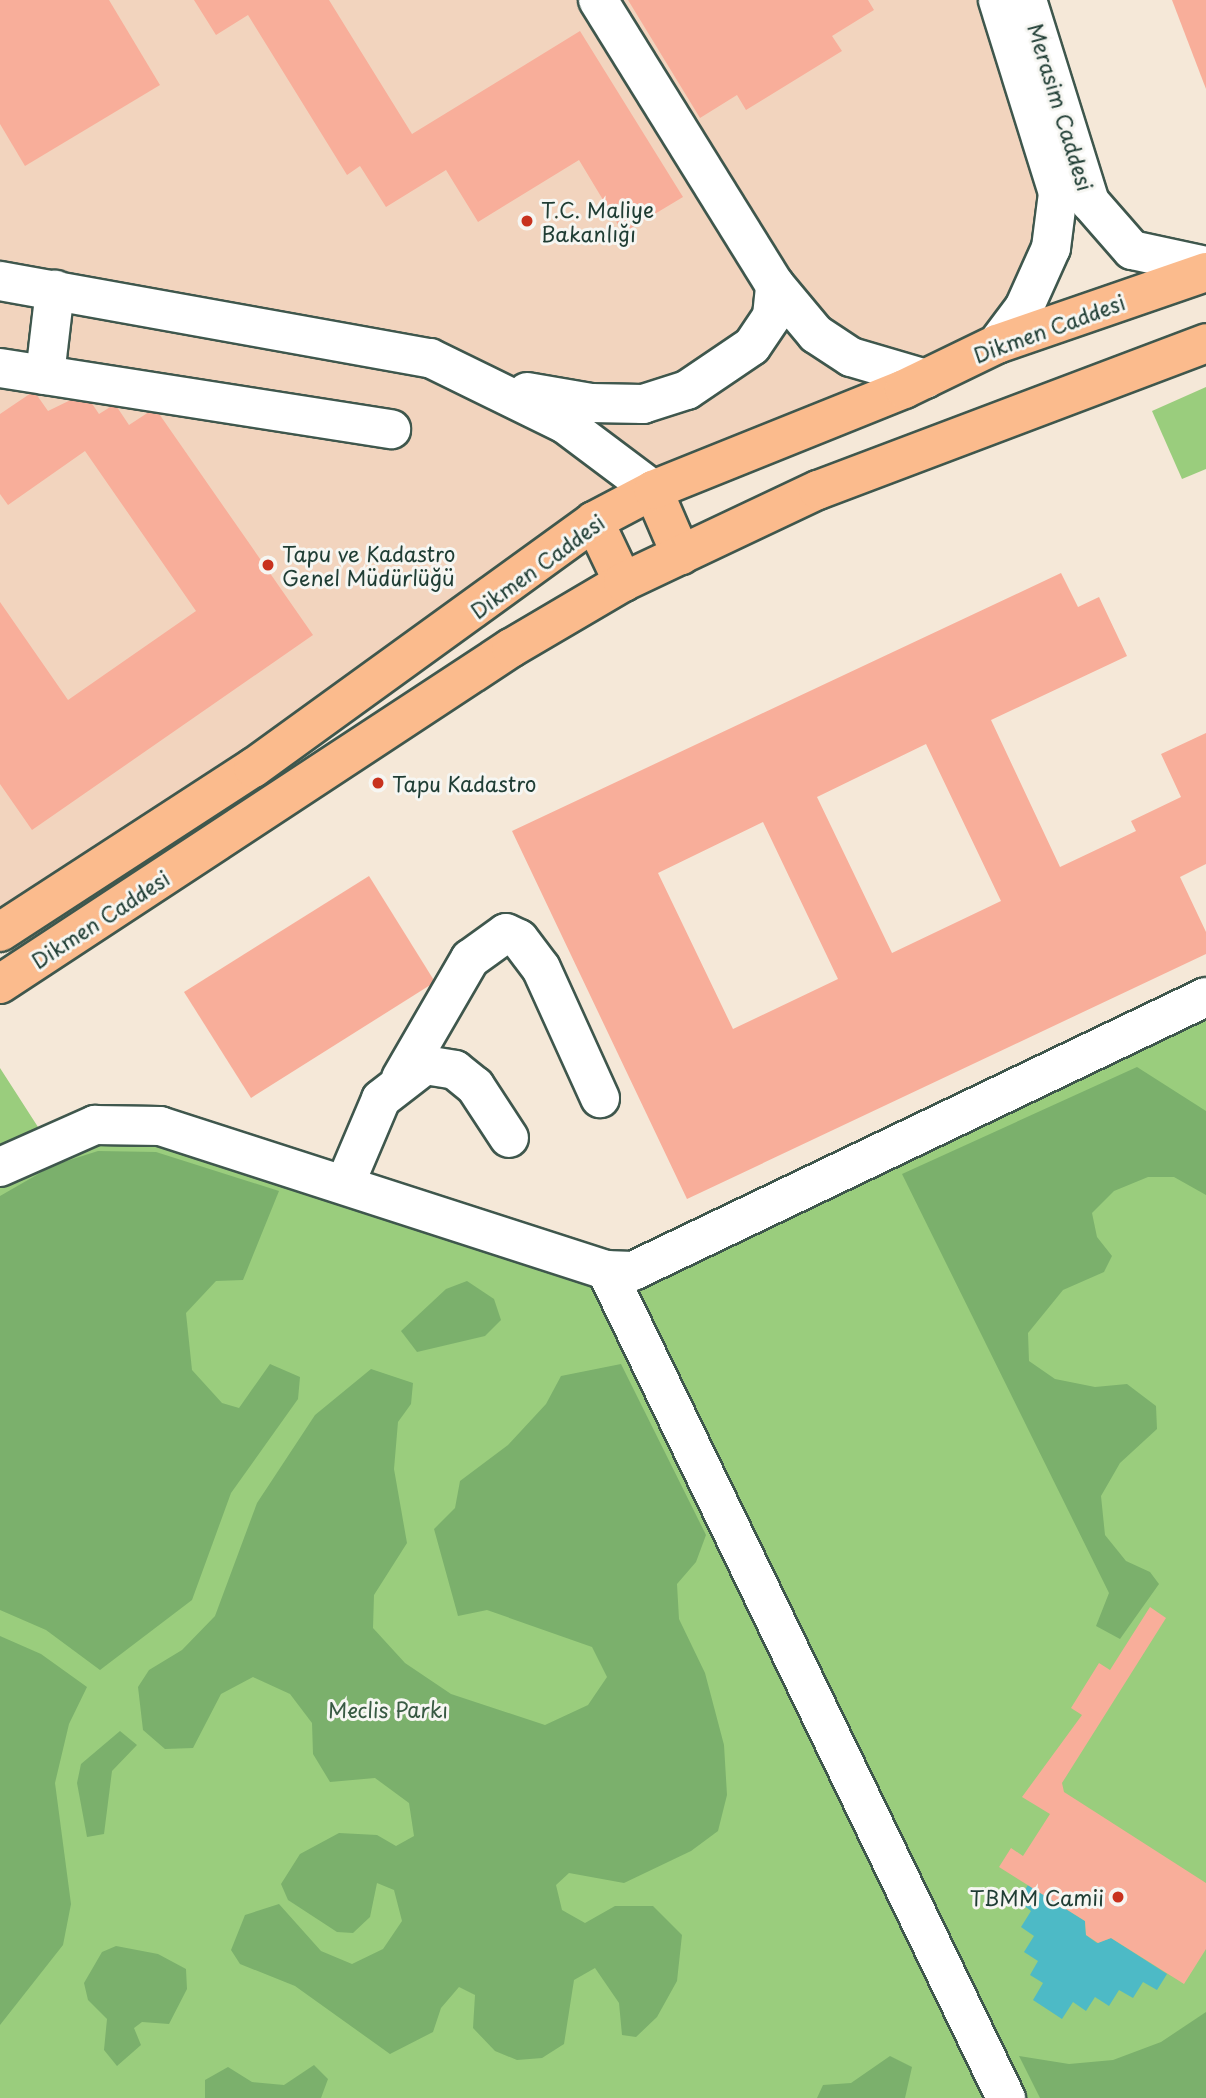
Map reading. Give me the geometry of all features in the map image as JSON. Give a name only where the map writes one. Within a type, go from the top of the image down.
[{"type":"main road","name":"Dikmen Caddesi","points":[[0,932],[253,768],[594,522],[653,490],[926,379],[997,344],[1206,272]]},
{"type":"main road","name":"Dikmen Caddesi","points":[[0,984],[511,648],[623,582],[818,490],[1206,343]]},
{"type":"main road","points":[[653,490],[681,555]]},
{"type":"main road","points":[[594,522],[623,582]]},
{"type":"street","points":[[598,0],[775,285],[816,334],[851,357],[926,379]]},
{"type":"street","name":"Merasim Caddesi","points":[[997,344],[1024,308],[1051,248],[1058,193],[998,0]]},
{"type":"street","name":"Merasim Caddesi","points":[[1027,0],[1090,202],[1132,250],[1206,266]]},
{"type":"street","points":[[0,281],[430,358],[498,386],[565,424],[653,490]]},
{"type":"street","points":[[498,386],[591,403],[643,404],[687,390],[752,346],[772,316],[775,285]]},
{"type":"street","points":[[45,375],[55,290]]},
{"type":"street","points":[[0,368],[391,429]]},
{"type":"street","points":[[345,1184],[367,1123],[401,1078],[470,959],[506,933],[519,939],[541,968],[600,1098]]},
{"type":"street","points":[[0,1167],[95,1125],[160,1126],[606,1270],[633,1271],[659,1263],[1206,997]]},
{"type":"street","points":[[401,1078],[425,1065],[455,1070],[480,1092],[509,1138]]},
{"type":"street","points":[[606,1270],[1006,2098]]},
{"type":"shaded area","name":"T.C. Maliye Bakanlığı","points":[[0,0],[998,0],[1058,193],[997,343],[653,490],[0,932]]},
{"type":"green space","points":[[1206,387],[1206,469],[1182,479],[1152,411]]},
{"type":"green space","name":"Meclis Parkı","points":[[1206,997],[1206,2098],[0,2098],[0,1068],[47,1141],[95,1125],[606,1270]]},
{"type":"green space","points":[[1137,1067],[1206,1111],[1206,1195],[1174,1177],[1148,1177],[1114,1191],[1092,1213],[1097,1237],[1112,1256],[1104,1272],[1063,1290],[1028,1333],[1029,1361],[1055,1379],[1095,1387],[1127,1384],[1156,1406],[1157,1429],[1120,1463],[1101,1496],[1105,1535],[1126,1561],[1150,1572],[1159,1584],[1120,1639],[1096,1626],[1109,1593],[902,1174]]},
{"type":"green space","points":[[98,1151],[156,1152],[279,1191],[243,1280],[216,1281],[186,1313],[192,1370],[222,1403],[239,1408],[270,1364],[300,1377],[298,1399],[231,1493],[192,1600],[100,1670],[46,1630],[0,1610],[0,1196],[54,1165]]},
{"type":"green space","points":[[467,1281],[494,1299],[501,1320],[485,1336],[417,1352],[401,1331],[446,1289]]},
{"type":"green space","points":[[621,1364],[706,1535],[696,1562],[677,1584],[679,1619],[705,1673],[724,1745],[727,1795],[718,1831],[691,1851],[624,1883],[569,1873],[556,1885],[562,1910],[585,1923],[615,1906],[653,1906],[682,1935],[677,1981],[657,2017],[636,2037],[622,2035],[619,2003],[595,1968],[574,1980],[564,2044],[542,2058],[517,2060],[495,2051],[473,2028],[475,1995],[459,1987],[441,2008],[433,2032],[390,2054],[295,1986],[240,1964],[231,1950],[245,1915],[279,1904],[321,1951],[352,1964],[383,1949],[402,1921],[394,1890],[377,1883],[370,1917],[353,1933],[337,1932],[288,1900],[281,1884],[300,1854],[339,1833],[377,1835],[396,1846],[414,1836],[409,1803],[375,1778],[330,1782],[313,1754],[312,1723],[290,1694],[253,1677],[221,1694],[193,1748],[165,1749],[143,1730],[138,1687],[149,1670],[182,1650],[215,1616],[257,1503],[315,1415],[371,1369],[413,1383],[411,1404],[398,1422],[394,1469],[407,1543],[374,1595],[373,1628],[405,1663],[451,1694],[545,1725],[588,1705],[607,1677],[592,1647],[487,1610],[458,1616],[434,1529],[455,1508],[460,1481],[508,1445],[546,1404],[561,1376]]},
{"type":"green space","points":[[0,1636],[41,1654],[87,1687],[69,1724],[55,1783],[71,1904],[63,1945],[0,2025]]},
{"type":"green space","points":[[120,1731],[137,1745],[112,1771],[104,1834],[87,1837],[77,1783],[81,1764]]},
{"type":"green space","points":[[116,1946],[158,1954],[186,1969],[187,1989],[169,2024],[142,2022],[134,2028],[141,2045],[117,2066],[104,2050],[107,2019],[88,2000],[84,1983],[102,1952]]},
{"type":"green space","points":[[1206,2012],[1206,2098],[1040,2098],[1019,2056],[1069,2064],[1113,2060],[1161,2042]]},
{"type":"green space","points":[[890,2056],[912,2067],[905,2098],[817,2098],[823,2085],[851,2083]]},
{"type":"green space","points":[[314,2065],[328,2079],[321,2098],[205,2098],[205,2080],[228,2067],[252,2082],[284,2085]]},
{"type":"water","points":[[1028,1885],[1085,1921],[1086,1935],[1097,1943],[1111,1938],[1167,1974],[1157,1990],[1143,1982],[1133,1998],[1119,1990],[1109,2006],[1095,1997],[1086,2011],[1073,2002],[1062,2019],[1033,2000],[1043,1983],[1030,1975],[1038,1961],[1024,1952],[1034,1936],[1021,1927],[1031,1911],[1018,1901]]},
{"type":"building","points":[[0,0],[109,0],[160,85],[25,166],[0,124]]},
{"type":"building","points":[[194,0],[329,0],[412,134],[580,31],[683,197],[623,233],[579,160],[478,222],[446,170],[386,207],[360,166],[347,175],[248,15],[216,35]]},
{"type":"building","points":[[628,0],[868,0],[874,10],[832,36],[842,51],[746,110],[737,95],[700,118]]},
{"type":"building","points":[[1172,0],[1206,0],[1206,89]]},
{"type":"building","points":[[34,391],[48,411],[85,393],[99,414],[115,404],[129,425],[155,408],[313,635],[32,830],[0,784],[0,602],[68,700],[196,611],[85,451],[8,505],[0,494],[0,414]]},
{"type":"building","points":[[1061,573],[1078,607],[1099,597],[1127,656],[991,720],[1060,867],[1136,831],[1131,821],[1181,797],[1161,754],[1206,733],[1206,864],[1180,877],[1206,932],[1206,954],[687,1199],[512,831]],"holes":[[[926,744],[1001,901],[892,953],[817,797]],[[763,822],[838,979],[733,1029],[658,873]]]},
{"type":"building","points":[[369,876],[435,982],[251,1098],[184,992]]},
{"type":"building","points":[[1150,1607],[1166,1618],[1062,1783],[1064,1792],[1206,1883],[1206,1949],[1184,1984],[1111,1938],[1098,1943],[1086,1935],[1085,1921],[999,1867],[1011,1848],[1023,1856],[1050,1814],[1022,1797],[1082,1715],[1071,1708],[1099,1663],[1110,1670]]},
{"type":"place","name":"T.C. Maliye Bakanlığı","points":[[527,221]]},
{"type":"place","name":"Tapu ve Kadastro Genel Müdürlüğü","points":[[268,565]]},
{"type":"place","name":"Tapu Kadastro","points":[[378,783]]},
{"type":"place","name":"TBMM Camii","points":[[1118,1897]]}]
